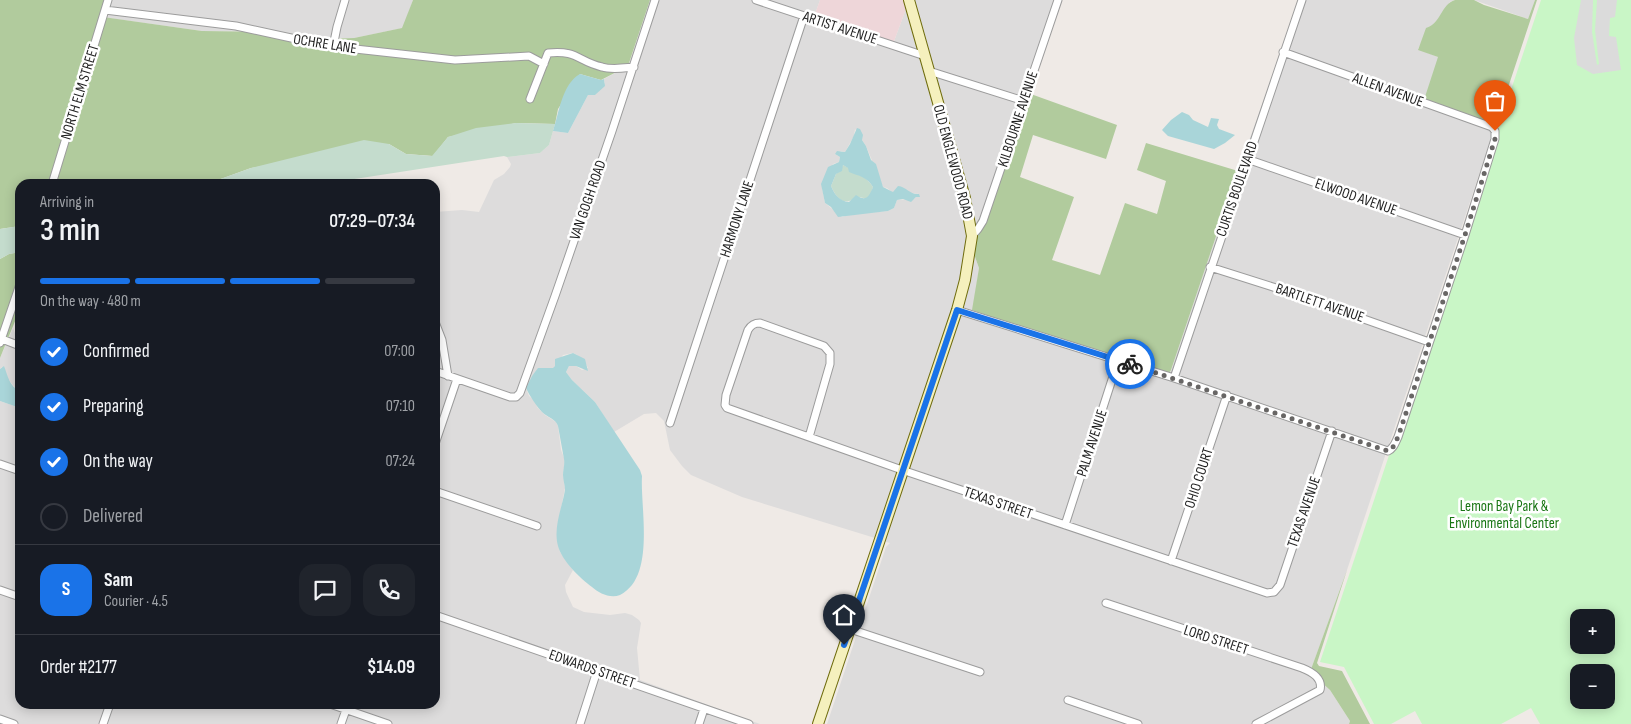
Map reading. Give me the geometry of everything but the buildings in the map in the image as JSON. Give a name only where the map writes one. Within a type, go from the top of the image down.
[{"type":"street","name":"NORTH ELM STREET","points":[[54,179],[108,0]]},
{"type":"street","points":[[333,47],[345,0]]},
{"type":"street","name":"VAN GOGH ROAD","points":[[456,379],[510,397],[516,397],[522,388],[634,67],[655,0]]},
{"type":"street","name":"ARTIST AVENUE","points":[[756,0],[925,56]]},
{"type":"street","name":"OLD ENGLEWOOD ROAD","points":[[818,724],[957,310],[965,280],[972,236],[965,198],[909,0]]},
{"type":"street","name":"KILBOURNE AVENUE","points":[[972,236],[982,221],[1058,0]]},
{"type":"street","name":"CURTIS BOULEVARD","points":[[1174,378],[1210,267],[1302,0]]},
{"type":"street","name":"OCHRE LANE","points":[[105,10],[236,26],[333,47],[455,60],[529,56],[544,64]]},
{"type":"street","name":"HARMONY LANE","points":[[670,423],[804,16]]},
{"type":"street","points":[[530,99],[548,53],[563,52],[576,55],[593,64],[613,69],[634,67]]},
{"type":"street","name":"ALLEN AVENUE","points":[[1283,52],[1492,128],[1495,131],[1495,139],[1465,235]]},
{"type":"street","points":[[929,72],[1024,101]]},
{"type":"street","name":"ELWOOD AVENUE","points":[[1247,159],[1465,235]]},
{"type":"street","points":[[957,310],[1174,378],[1388,451],[1394,446],[1398,437],[1465,235]]},
{"type":"street","name":"BARTLETT AVENUE","points":[[1210,267],[1429,342]]},
{"type":"street","points":[[15,299],[1,341],[15,345]]},
{"type":"street","name":"TEXAS STREET","points":[[810,437],[830,364],[830,352],[824,346],[755,323],[748,330],[726,395],[725,405],[727,408],[902,470],[1065,526],[1267,593],[1274,592]]},
{"type":"street","points":[[440,333],[445,350],[448,376]]},
{"type":"street","name":"PALM AVENUE","points":[[1065,526],[1118,361]]},
{"type":"street","points":[[440,373],[456,379],[440,429]]},
{"type":"street","name":"OHIO COURT","points":[[1171,561],[1226,396]]},
{"type":"street","name":"TEXAS AVENUE","points":[[1274,592],[1280,584],[1332,431]]},
{"type":"street","points":[[0,464],[15,469]]},
{"type":"street","points":[[440,493],[537,526]]},
{"type":"street","points":[[0,590],[15,595]]},
{"type":"street","name":"LORD STREET","points":[[1106,603],[1302,668],[1315,675],[1321,683],[1320,690],[1317,693],[1256,724]]},
{"type":"street","name":"EDWARDS STREET","points":[[440,617],[749,724]]},
{"type":"street","points":[[850,629],[980,672]]},
{"type":"street","points":[[580,724],[597,671]]},
{"type":"street","points":[[1068,700],[1138,724]]},
{"type":"street","points":[[103,724],[108,709]]},
{"type":"street","points":[[341,724],[346,709]]},
{"type":"street","points":[[352,709],[388,724]]},
{"type":"street","points":[[699,724],[704,709]]},
{"type":"street","points":[[0,719],[14,724]]},
{"type":"shaded area","points":[[108,0],[413,0],[403,28],[354,38],[323,39],[281,32],[202,31],[102,17]]},
{"type":"shaded area","points":[[650,0],[820,0],[814,17],[893,44],[907,6],[961,199],[968,236],[953,309],[875,538],[742,497],[691,475],[670,450],[664,421],[656,413],[644,414],[614,432],[595,402],[566,372],[569,366],[576,366],[582,370],[588,368],[585,362],[573,353],[563,355],[553,369],[543,368],[532,376],[526,388],[529,396],[536,402],[537,407],[556,422],[558,426],[561,450],[565,460],[563,474],[565,488],[557,530],[560,552],[573,570],[565,585],[573,607],[584,612],[610,615],[625,613],[639,620],[641,623],[637,648],[640,680],[760,724],[0,724],[0,401],[15,406],[15,709],[440,709],[440,212],[462,210],[479,212],[494,180],[504,174],[510,167],[511,164],[507,157],[540,153],[549,145],[553,131],[568,133],[588,95],[595,95],[605,83],[604,79],[628,66]],"holes":[[[855,129],[866,146],[883,187],[893,193],[896,191],[919,194],[919,197],[897,200],[894,208],[888,211],[852,214],[842,217],[825,203],[822,188],[833,164],[839,162],[840,157],[835,154],[841,151],[845,152],[854,136]]]},
{"type":"shaded area","points":[[820,0],[905,0],[907,6],[893,44],[814,17]]},
{"type":"shaded area","points":[[914,0],[1058,0],[1028,93],[975,232]]},
{"type":"shaded area","points":[[1300,0],[1455,0],[1450,2],[1435,24],[1429,27],[1418,49],[1438,57],[1495,127],[1347,570],[1310,672],[1330,690],[1350,721],[1349,724],[827,724],[886,547],[890,543],[883,541],[974,254],[979,268],[973,310],[1171,370],[1238,171]]},
{"type":"shaded area","points":[[1474,0],[1535,0],[1528,19]]},
{"type":"shaded area","points":[[1581,0],[1593,0],[1592,32],[1597,65],[1599,64],[1595,30],[1597,0],[1617,0],[1615,17],[1610,18],[1609,36],[1616,37],[1621,70],[1593,74],[1577,65],[1574,38]]},
{"type":"shaded area","points":[[13,328],[15,333],[15,388],[2,367],[0,369],[0,358]]},
{"type":"green space","points":[[0,0],[108,0],[103,17],[202,31],[281,32],[323,39],[354,38],[402,28],[413,0],[650,0],[628,66],[601,80],[580,74],[558,109],[555,124],[516,123],[448,137],[433,156],[406,154],[389,144],[251,168],[221,179],[15,179],[15,227],[0,229]]},
{"type":"green space","points":[[1455,0],[1474,0],[1528,19],[1535,0],[1537,0],[1495,127],[1423,103],[1438,57],[1418,50],[1426,28],[1435,22],[1450,2]]},
{"type":"green space","name":"Lemon Bay Park & Environmental Center","points":[[1541,0],[1631,0],[1631,724],[1540,724],[1531,708],[1501,724],[1422,724],[1415,711],[1391,724],[1374,724],[1344,667],[1320,662]]},
{"type":"green space","points":[[1028,93],[1117,125],[1106,159],[1033,135],[1020,177],[1074,197],[1052,260],[1100,275],[1125,203],[1157,214],[1166,181],[1137,170],[1146,143],[1238,171],[1171,370],[1166,378],[972,310],[979,268],[974,254],[976,236]]},
{"type":"green space","points":[[516,123],[555,124],[549,145],[540,153],[504,156],[354,179],[221,179],[251,168],[364,140],[389,144],[406,154],[432,156],[448,137],[476,128]]},
{"type":"green space","points":[[843,165],[870,183],[873,187],[870,196],[845,201],[837,196],[831,186],[836,174]]},
{"type":"green space","points":[[15,227],[15,253],[0,259],[0,229]]},
{"type":"green space","points":[[15,253],[15,321],[0,358],[0,259]]},
{"type":"green space","points":[[1347,570],[1317,663],[1319,666],[1342,671],[1370,724],[1349,724],[1350,721],[1330,690],[1310,672]]},
{"type":"water","points":[[580,74],[601,80],[604,79],[605,86],[595,95],[588,95],[568,133],[553,131],[565,92]]},
{"type":"water","points":[[1182,112],[1208,127],[1211,118],[1219,119],[1217,125],[1219,129],[1235,135],[1214,149],[1168,136],[1162,130]]},
{"type":"water","points":[[857,128],[860,129],[863,135],[862,140],[871,160],[876,164],[883,187],[893,192],[898,186],[919,194],[920,197],[916,197],[911,202],[903,199],[897,200],[894,208],[888,211],[838,217],[831,207],[825,203],[821,184],[828,167],[839,162],[840,157],[835,154],[837,151],[845,152]],"holes":[[[843,165],[848,168],[849,172],[865,179],[873,187],[867,197],[862,198],[856,195],[849,202],[840,199],[834,192],[831,186],[836,174],[842,171]]]},
{"type":"water","points":[[573,353],[585,359],[588,371],[576,366],[569,366],[566,372],[595,402],[640,470],[642,476],[644,541],[642,558],[638,573],[631,586],[616,596],[601,593],[587,583],[572,569],[560,552],[557,539],[558,518],[565,490],[564,461],[558,426],[555,421],[540,410],[526,388],[538,368],[553,368],[555,366],[555,359]]},
{"type":"water","points":[[4,366],[11,384],[15,388],[15,406],[0,401],[0,369]]},
{"type":"way so far","points":[[1130,364],[1388,451],[1390,450],[1398,437],[1465,235],[1495,139],[1495,131]]},
{"type":"route","points":[[844,645],[957,310],[1130,364]]}]
